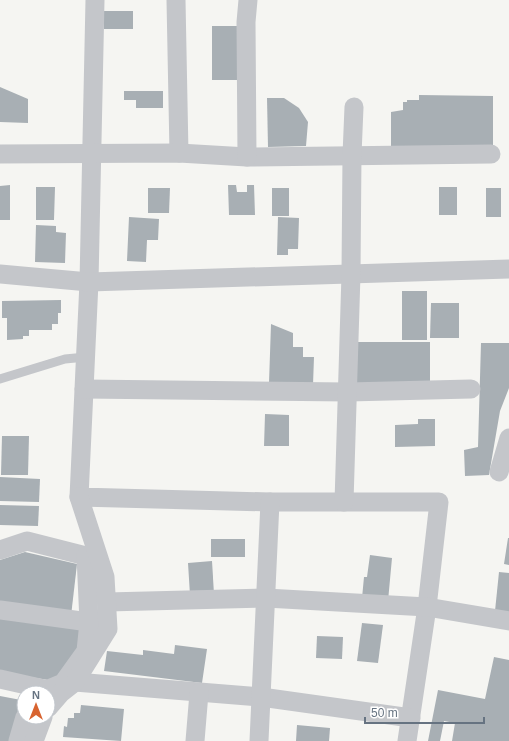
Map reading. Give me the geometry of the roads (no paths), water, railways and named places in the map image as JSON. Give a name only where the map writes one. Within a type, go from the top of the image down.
[{"type":"street","points":[[56,688],[63,683],[86,651],[89,622],[90,552],[79,497],[89,282],[95,0]]},
{"type":"street","points":[[176,0],[179,154]]},
{"type":"street","points":[[247,157],[246,22],[248,0]]},
{"type":"street","points":[[344,502],[352,274],[352,155],[354,107]]},
{"type":"street","points":[[0,154],[179,154],[247,157],[491,154]]},
{"type":"street","points":[[0,274],[89,282],[509,269]]},
{"type":"street","points":[[84,389],[348,392],[471,389]]},
{"type":"street","points":[[499,472],[509,438]]},
{"type":"street","points":[[79,497],[270,502],[439,502],[427,607],[408,741]]},
{"type":"street","points":[[259,741],[270,502]]},
{"type":"street","points":[[0,550],[27,541],[90,552],[106,577],[108,629],[56,688]]},
{"type":"street","points":[[107,602],[266,598],[427,607],[509,621]]},
{"type":"street","points":[[0,610],[89,622],[108,621]]},
{"type":"street","points":[[0,679],[33,685]]},
{"type":"street","points":[[56,689],[199,693],[262,697],[411,718]]},
{"type":"street","points":[[195,741],[199,693]]},
{"type":"street","points":[[18,741],[23,725]]},
{"type":"street","points":[[34,741],[40,725]]},
{"type":"lane","points":[[0,379],[65,359],[86,358]]}]
